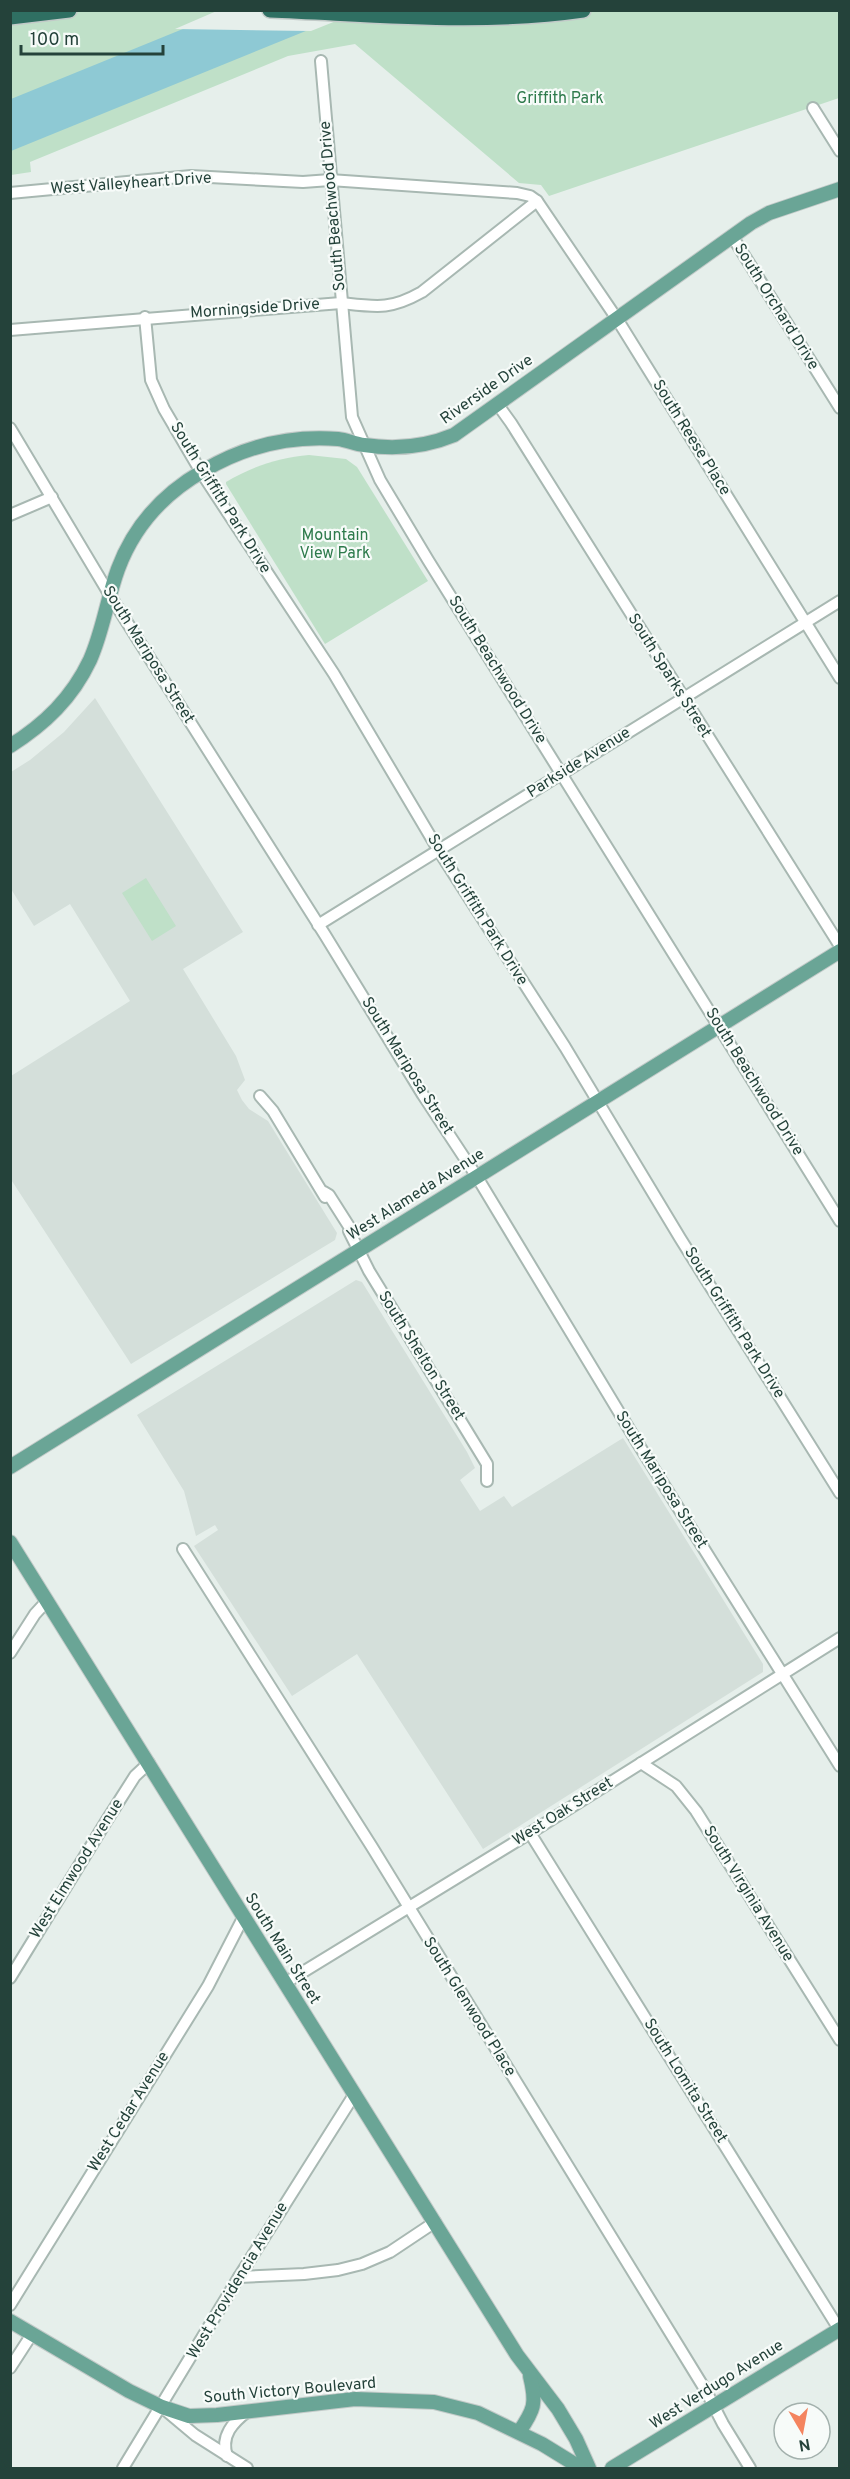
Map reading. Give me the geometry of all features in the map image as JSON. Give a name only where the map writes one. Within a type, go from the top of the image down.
[{"type":"highway","points":[[13,17],[69,10]]},
{"type":"highway","points":[[270,10],[472,19],[583,10]]},
{"type":"main road","name":"Riverside Drive","points":[[10,746],[46,721],[70,694],[93,651],[111,597],[117,570],[126,550],[149,512],[201,471],[233,454],[267,443],[338,439],[363,445],[411,447],[454,435],[751,222],[769,213],[840,189]]},
{"type":"main road","name":"West Alameda Avenue","points":[[10,1467],[840,951]]},
{"type":"main road","name":"South Main Street","points":[[10,1542],[354,2095],[529,2371],[558,2409],[576,2439],[589,2469]]},
{"type":"main road","name":"South Victory Boulevard","points":[[10,2321],[129,2391],[162,2408],[189,2416],[355,2399],[434,2402],[478,2413],[565,2457],[580,2469]]},
{"type":"main road","name":"West Verdugo Avenue","points":[[612,2469],[839,2329]]},
{"type":"main road","name":"South Main Street","points":[[519,2432],[534,2406],[535,2395],[529,2371]]},
{"type":"street","name":"South Beachwood Drive","points":[[321,61],[352,417],[363,445],[392,500],[840,1221]]},
{"type":"street","points":[[813,108],[840,151]]},
{"type":"street","name":"West Valleyheart Drive","points":[[10,193],[190,176],[303,182],[330,180],[517,193],[530,196],[537,201]]},
{"type":"street","name":"Morningside Drive","points":[[10,330],[145,317],[341,303],[381,307],[403,303],[422,292],[537,201]]},
{"type":"street","name":"South Reese Place","points":[[537,201],[617,319],[840,678]]},
{"type":"street","name":"South Orchard Drive","points":[[732,236],[840,408]]},
{"type":"street","name":"South Griffith Park Drive","points":[[145,317],[151,380],[154,389],[201,471],[334,674],[439,851],[598,1102],[840,1493]]},
{"type":"street","name":"South Sparks Street","points":[[498,405],[840,946]]},
{"type":"street","name":"South Mariposa Street","points":[[10,428],[111,597],[318,924],[423,1095],[477,1177],[644,1452],[840,1766]]},
{"type":"street","points":[[10,515],[52,496]]},
{"type":"street","name":"Parkside Avenue","points":[[318,924],[840,601]]},
{"type":"street","name":"South Shelton Street","points":[[260,1096],[350,1228],[349,1231],[358,1251],[487,1464],[487,1481]]},
{"type":"street","name":"South Glenwood Place","points":[[183,1549],[408,1908],[750,2469]]},
{"type":"street","points":[[10,1653],[35,1614],[47,1601]]},
{"type":"street","name":"West Oak Street","points":[[285,1983],[530,1833],[840,1638]]},
{"type":"street","name":"West Elmwood Avenue","points":[[10,1978],[112,1811],[138,1772],[149,1763]]},
{"type":"street","name":"South Virginia Avenue","points":[[640,1763],[676,1786],[696,1810],[840,2040]]},
{"type":"street","name":"South Lomita Street","points":[[530,1833],[839,2329]]},
{"type":"street","name":"West Cedar Avenue","points":[[10,2305],[208,1986],[243,1918]]},
{"type":"street","name":"West Providencia Avenue","points":[[123,2469],[162,2408],[239,2277],[354,2095]]},
{"type":"street","points":[[239,2277],[315,2273],[362,2264],[390,2252],[435,2222]]},
{"type":"street","points":[[10,2368],[32,2334]]},
{"type":"street","points":[[162,2408],[195,2435],[247,2469]]},
{"type":"street","points":[[227,2456],[225,2445],[228,2431],[238,2418],[249,2411]]},
{"type":"shaded area","points":[[95,698],[243,932],[183,969],[236,1056],[245,1080],[237,1090],[242,1100],[249,1109],[268,1121],[337,1233],[335,1240],[131,1364],[10,1178],[11,1076],[130,1001],[70,904],[34,926],[11,889],[11,772],[30,760],[64,732]]},
{"type":"shaded area","points":[[356,1280],[362,1282],[467,1452],[475,1468],[460,1480],[480,1511],[504,1496],[512,1507],[623,1438],[763,1664],[763,1672],[483,1849],[357,1654],[292,1696],[194,1546],[218,1530],[215,1525],[196,1536],[184,1491],[137,1415]]},
{"type":"green space","name":"Griffith Park","points":[[10,11],[839,11],[839,98],[549,196],[541,185],[519,183],[355,44],[288,56],[30,162],[31,172],[11,175]]},
{"type":"green space","name":"Mountain View Park","points":[[309,455],[346,459],[357,467],[428,581],[325,644],[226,484],[246,471],[266,464]]},
{"type":"green space","points":[[146,878],[176,926],[152,941],[122,893]]},
{"type":"water","points":[[227,11],[355,11],[11,151],[11,99]]},
{"type":"pier","points":[[219,10],[358,10],[356,13],[311,31],[175,29]]}]
